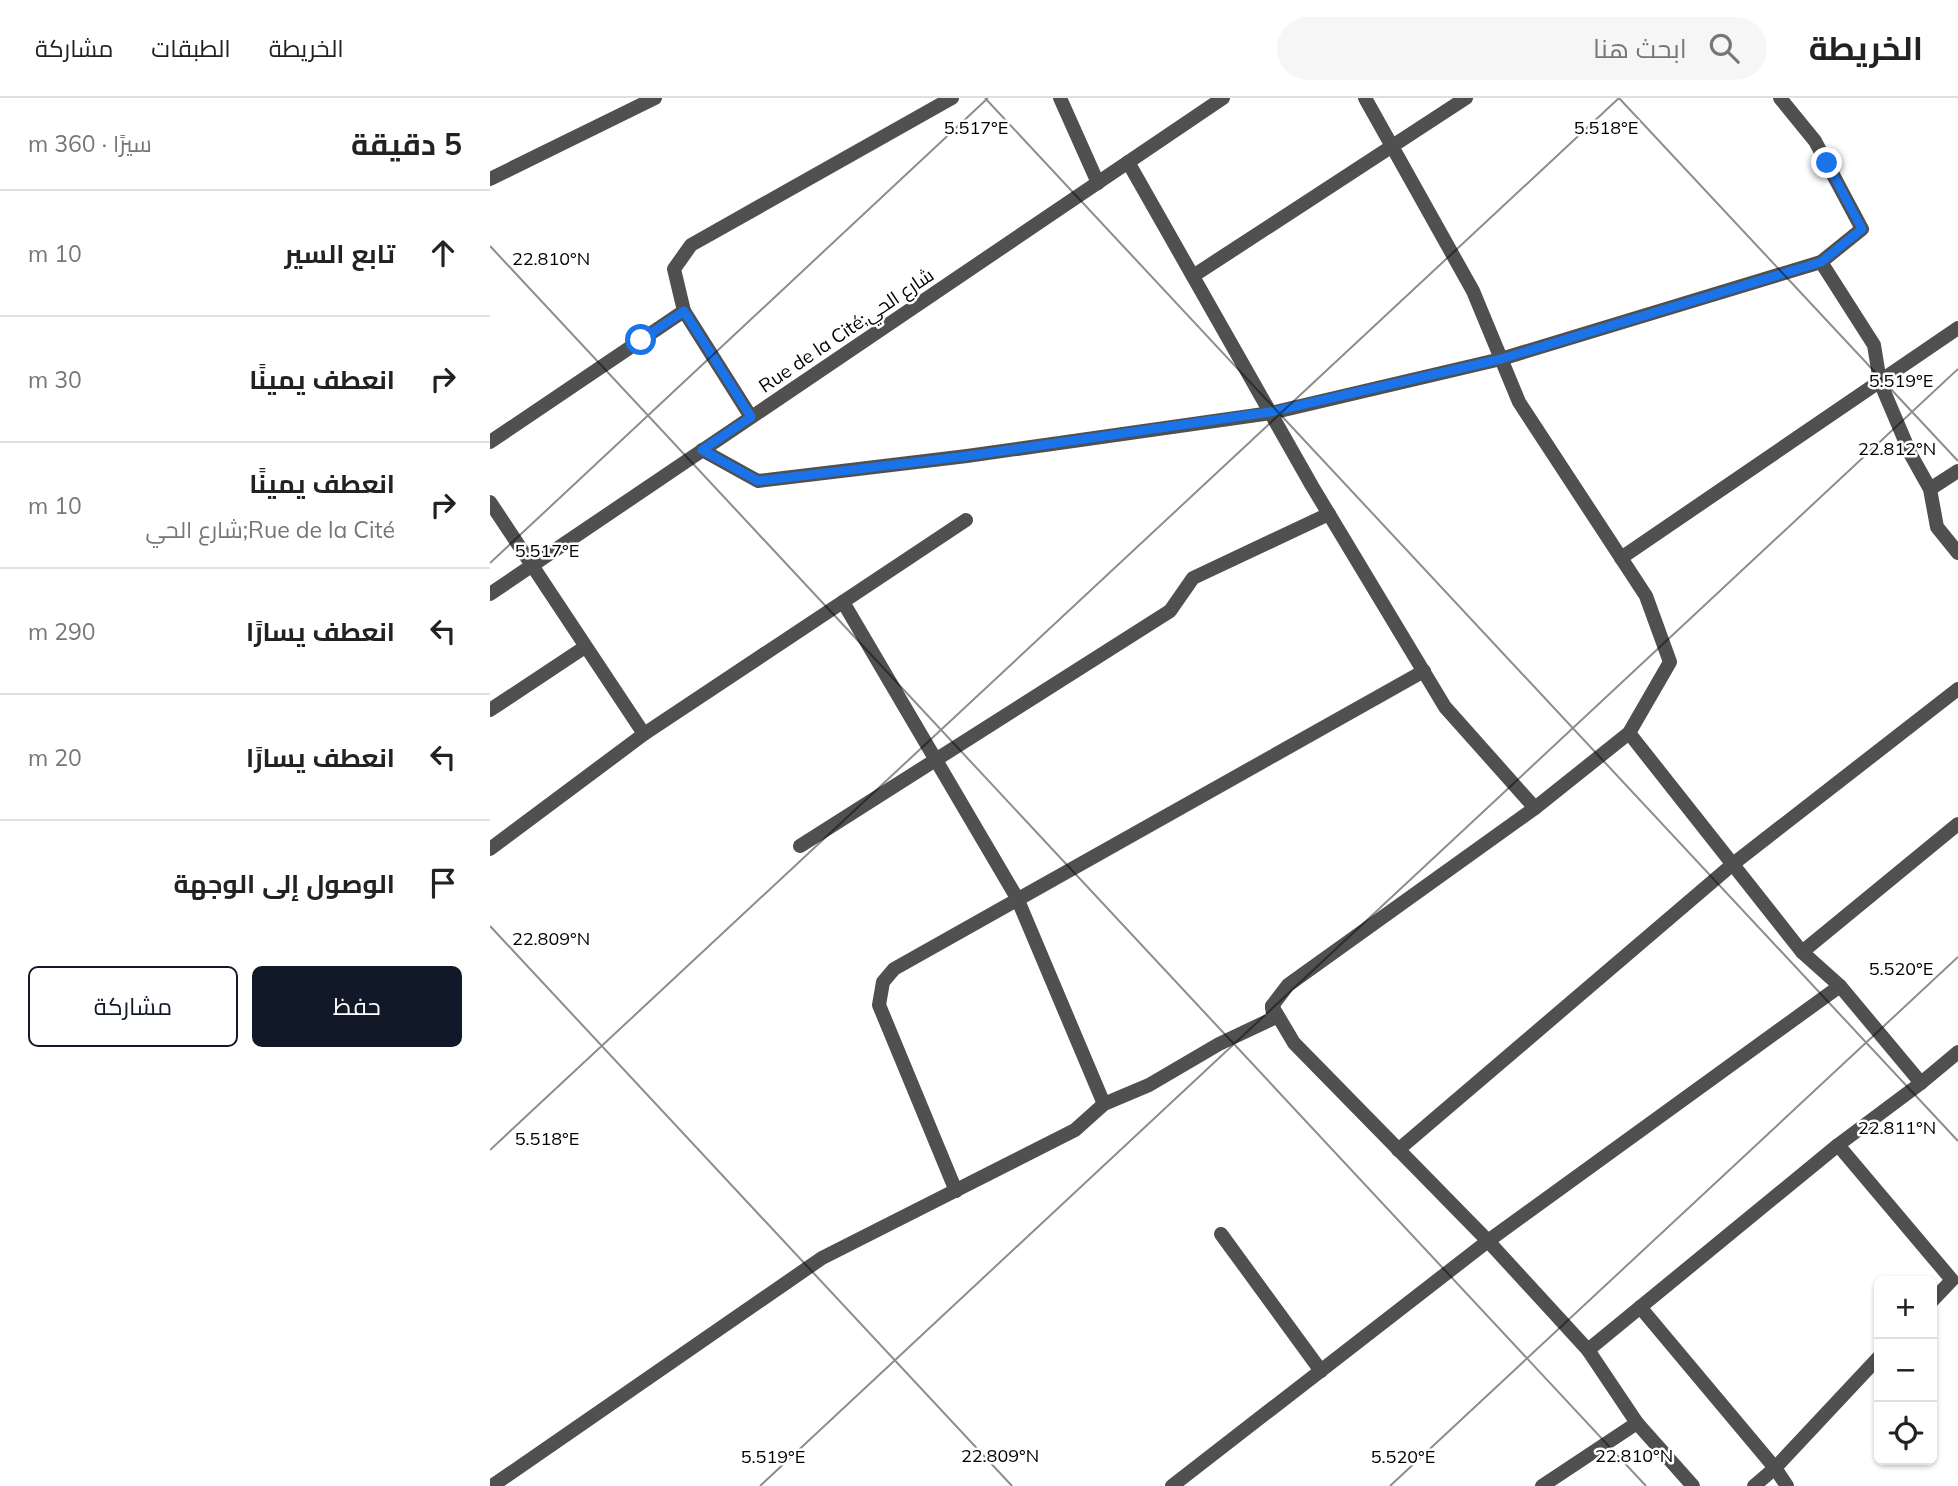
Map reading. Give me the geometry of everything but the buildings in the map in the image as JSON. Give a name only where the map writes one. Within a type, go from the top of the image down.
[{"type":"street","points":[[490,179],[655,98]]},
{"type":"street","points":[[751,417],[684,311],[674,269],[691,245],[952,98]]},
{"type":"street","points":[[1060,98],[1098,183]]},
{"type":"street","name":"Rue de la Cité;شارع الحي","points":[[490,594],[1223,98]]},
{"type":"street","points":[[1272,1006],[1288,985],[1535,808],[1629,733],[1670,662],[1646,596],[1519,402],[1474,291],[1365,98]]},
{"type":"street","points":[[1193,276],[1466,98]]},
{"type":"street","points":[[702,450],[758,481],[967,456],[1270,412],[1501,359],[1821,262],[1862,229],[1815,141],[1780,98]]},
{"type":"street","points":[[1128,162],[1329,514],[1445,707],[1535,808]]},
{"type":"street","points":[[1821,262],[1874,345],[1880,382],[1911,455],[1930,489],[1937,527],[1958,553]]},
{"type":"street","points":[[490,442],[684,311]]},
{"type":"street","points":[[1621,558],[1958,328]]},
{"type":"street","points":[[1930,489],[1958,471]]},
{"type":"street","points":[[490,502],[530,567],[644,734]]},
{"type":"street","points":[[800,846],[1170,611],[1193,578],[1329,514]]},
{"type":"street","points":[[490,849],[644,734],[966,520]]},
{"type":"street","points":[[842,602],[1017,898],[1104,1104]]},
{"type":"street","points":[[490,710],[584,647]]},
{"type":"street","points":[[956,1191],[878,1005],[883,982],[894,969],[1424,671]]},
{"type":"street","points":[[1398,1150],[1733,864],[1958,689]]},
{"type":"street","points":[[1629,733],[1802,951],[1840,986],[1921,1083]]},
{"type":"street","points":[[1802,951],[1958,824]]},
{"type":"street","points":[[1172,1486],[1488,1241],[1840,986]]},
{"type":"street","points":[[492,1486],[822,1258],[1075,1130],[1104,1104],[1149,1085],[1219,1044],[1275,1018],[1272,1006]]},
{"type":"street","points":[[1272,1006],[1294,1043],[1488,1241],[1588,1350],[1637,1423],[1693,1486]]},
{"type":"street","points":[[1588,1350],[1838,1145],[1958,1052]]},
{"type":"street","points":[[1838,1145],[1956,1280],[1937,1297]]},
{"type":"street","points":[[1221,1234],[1321,1371]]},
{"type":"street","points":[[1640,1307],[1775,1468],[1787,1486]]},
{"type":"street","points":[[1754,1486],[1775,1468],[1874,1362]]},
{"type":"street","points":[[1542,1486],[1637,1423]]},
{"type":"route","points":[[641,340],[684,311],[751,417],[702,450],[758,481],[967,456],[1270,412],[1501,359],[1821,262],[1862,229],[1827,163]]}]
